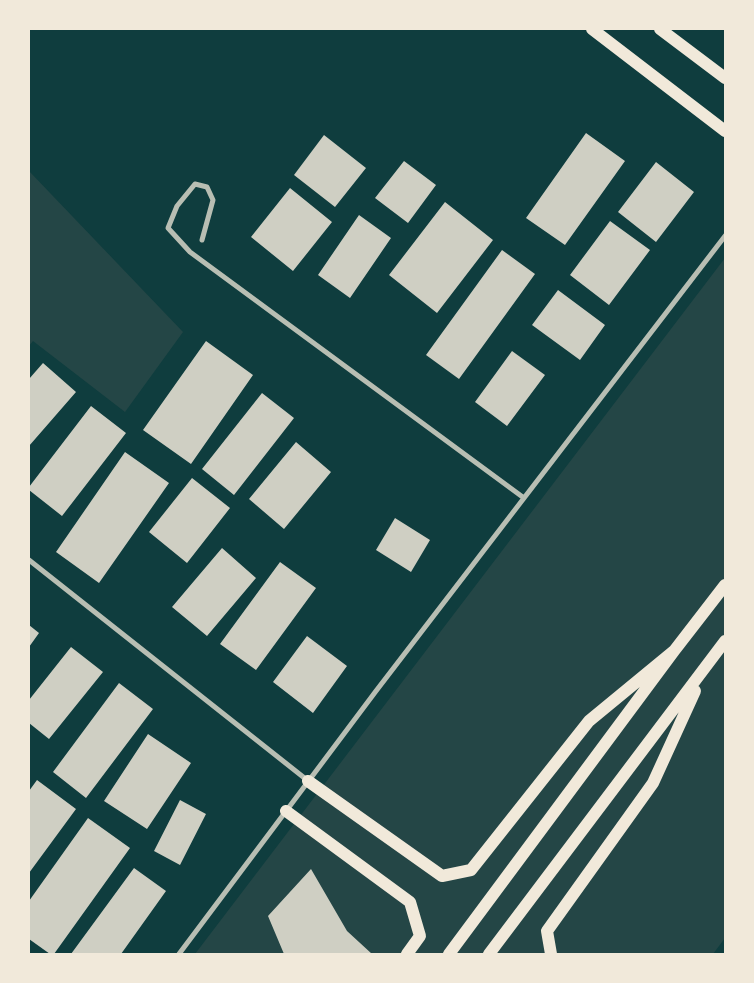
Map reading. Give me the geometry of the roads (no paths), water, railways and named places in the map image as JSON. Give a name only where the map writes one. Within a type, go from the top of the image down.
[{"type":"main road","points":[[592,29],[725,131]]},
{"type":"main road","points":[[660,29],[725,78]]},
{"type":"main road","points":[[449,954],[725,585]]},
{"type":"main road","points":[[489,954],[725,641]]},
{"type":"main road","points":[[308,781],[442,876],[470,870],[589,721],[674,651]]},
{"type":"main road","points":[[551,954],[547,931],[653,783],[705,668]]},
{"type":"main road","points":[[286,811],[410,902],[420,936],[406,954]]},
{"type":"street","points":[[202,240],[213,200],[206,187],[195,184],[177,206],[168,228],[190,252],[524,498]]},
{"type":"street","points":[[179,954],[308,781],[725,236]]},
{"type":"street","points":[[29,560],[308,781]]}]
